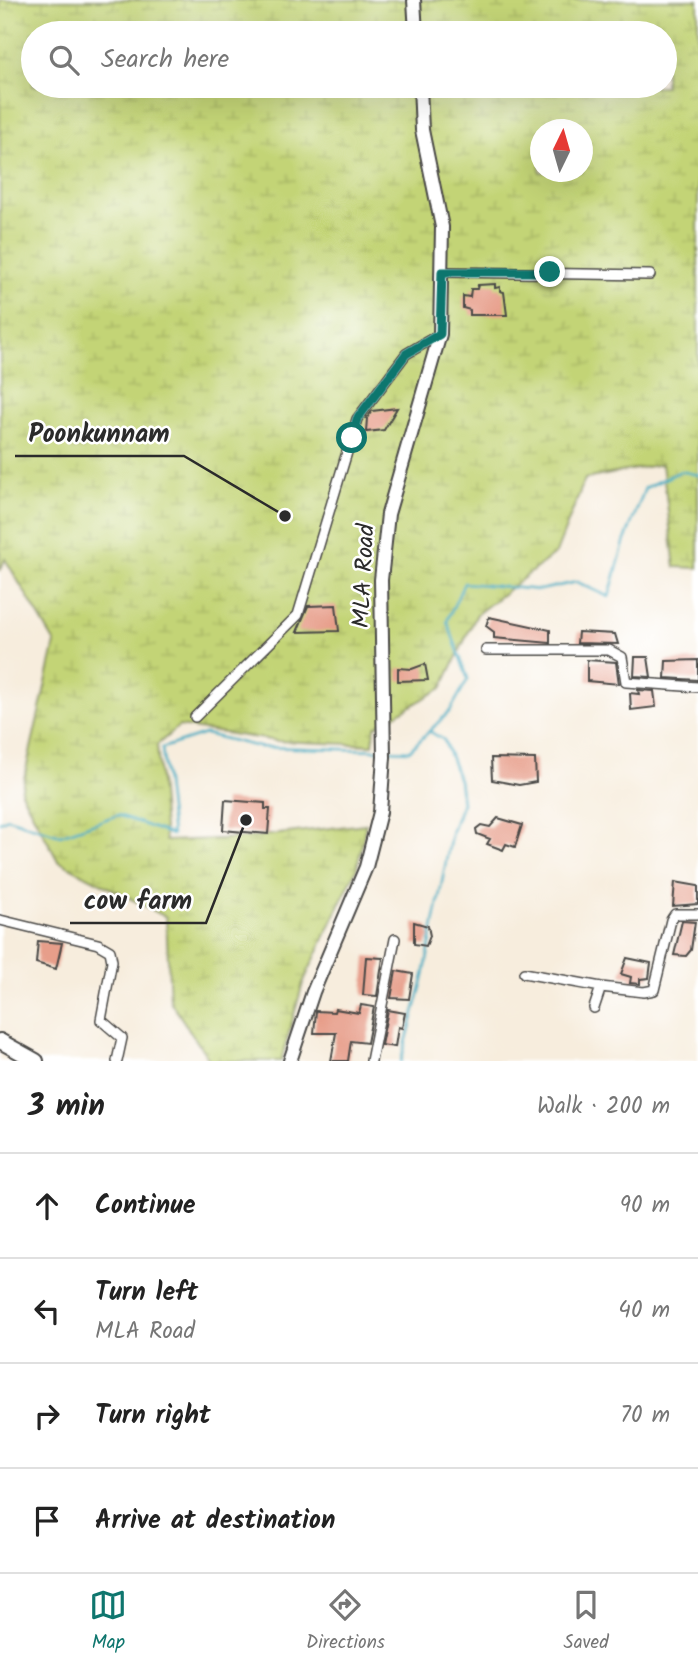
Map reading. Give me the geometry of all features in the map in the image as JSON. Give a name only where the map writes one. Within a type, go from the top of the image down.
[{"type":"main road","points":[[0,1041],[36,1061]]},
{"type":"street","points":[[414,0],[415,21]]},
{"type":"street","name":"MLA Road","points":[[290,1061],[313,992],[366,867],[380,812],[384,757],[381,580],[387,514],[440,334],[442,227],[422,130],[421,98]]},
{"type":"street","points":[[442,272],[650,275]]},
{"type":"street","points":[[195,717],[298,615],[357,419],[406,354],[440,334]]},
{"type":"street","points":[[486,650],[609,650],[622,657],[626,682],[698,687]]},
{"type":"street","points":[[524,973],[601,987],[644,992],[654,990],[671,920],[675,915],[698,914]]},
{"type":"street","points":[[0,920],[98,944],[110,951],[112,961],[101,1020],[121,1038],[117,1061]]},
{"type":"street","points":[[371,1061],[395,939]]},
{"type":"street","points":[[594,1008],[601,987]]},
{"type":"green space","points":[[0,0],[698,0],[698,568],[675,567],[662,464],[585,479],[556,553],[477,614],[442,688],[375,727],[373,745],[277,741],[179,726],[157,745],[165,841],[244,838],[366,824],[357,868],[303,983],[281,1061],[210,1061],[170,1001],[166,917],[58,861],[21,792],[55,643],[5,559],[0,571]]},
{"type":"building","points":[[495,284],[495,288],[500,287],[500,291],[504,292],[507,315],[470,315],[470,310],[463,308],[463,296],[470,297],[471,289],[477,289],[478,285]]},
{"type":"building","points":[[397,408],[384,430],[366,432],[367,418],[372,411]]},
{"type":"building","points":[[336,605],[339,631],[297,632],[308,606]]},
{"type":"building","points":[[489,617],[550,630],[550,643],[494,638],[494,632],[486,626]]},
{"type":"building","points":[[578,632],[615,634],[618,644],[577,643]]},
{"type":"building","points":[[635,657],[648,657],[651,677],[634,676]]},
{"type":"building","points":[[587,660],[616,662],[619,684],[587,681]]},
{"type":"building","points":[[698,660],[698,680],[665,678],[666,661]]},
{"type":"building","points":[[425,664],[428,680],[398,681],[398,668],[412,669]]},
{"type":"building","points":[[638,690],[654,691],[656,707],[631,710],[630,693],[639,694]]},
{"type":"building","points":[[491,758],[535,759],[536,782],[519,785],[492,780]]},
{"type":"building","points":[[225,800],[265,803],[265,809],[270,809],[268,834],[223,830]]},
{"type":"building","points":[[498,818],[522,825],[515,847],[506,844],[503,850],[487,844],[490,839],[477,834],[476,829],[481,825],[490,827]]},
{"type":"building","points":[[675,882],[698,886],[698,904],[673,906]]},
{"type":"building","points":[[682,921],[695,922],[691,950],[686,956],[674,955]]},
{"type":"building","points":[[414,922],[428,926],[430,936],[426,946],[414,944]]},
{"type":"building","points":[[38,941],[62,943],[56,969],[36,963]]},
{"type":"building","points":[[366,957],[383,958],[377,996],[363,995]]},
{"type":"building","points":[[627,958],[651,963],[649,978],[640,979],[640,984],[630,983],[631,977],[621,974]]},
{"type":"building","points":[[396,971],[413,974],[409,999],[391,998]]},
{"type":"building","points":[[361,1005],[374,1007],[367,1043],[351,1041],[348,1061],[331,1061],[336,1033],[314,1033],[316,1011],[334,1012],[335,1009],[359,1013]]},
{"type":"building","points":[[388,1010],[405,1013],[402,1028],[398,1027],[395,1047],[381,1045]]},
{"type":"waterway","points":[[390,750],[409,751],[450,711],[468,679],[447,621],[464,583],[540,590],[577,582],[609,597],[624,543],[645,488],[681,471],[698,475]]},
{"type":"waterway","points":[[401,1061],[424,976],[452,830],[462,803],[459,780],[444,740],[429,731]]},
{"type":"waterway","points":[[0,822],[7,818],[60,835],[118,815],[172,835],[162,748],[205,734],[259,747],[378,750]]},
{"type":"place","name":"Poonkunnam","points":[[285,516]]},
{"type":"place","name":"cow farm","points":[[246,820]]},
{"type":"route","points":[[352,438],[357,419],[406,354],[440,334],[442,272],[550,272]]}]
